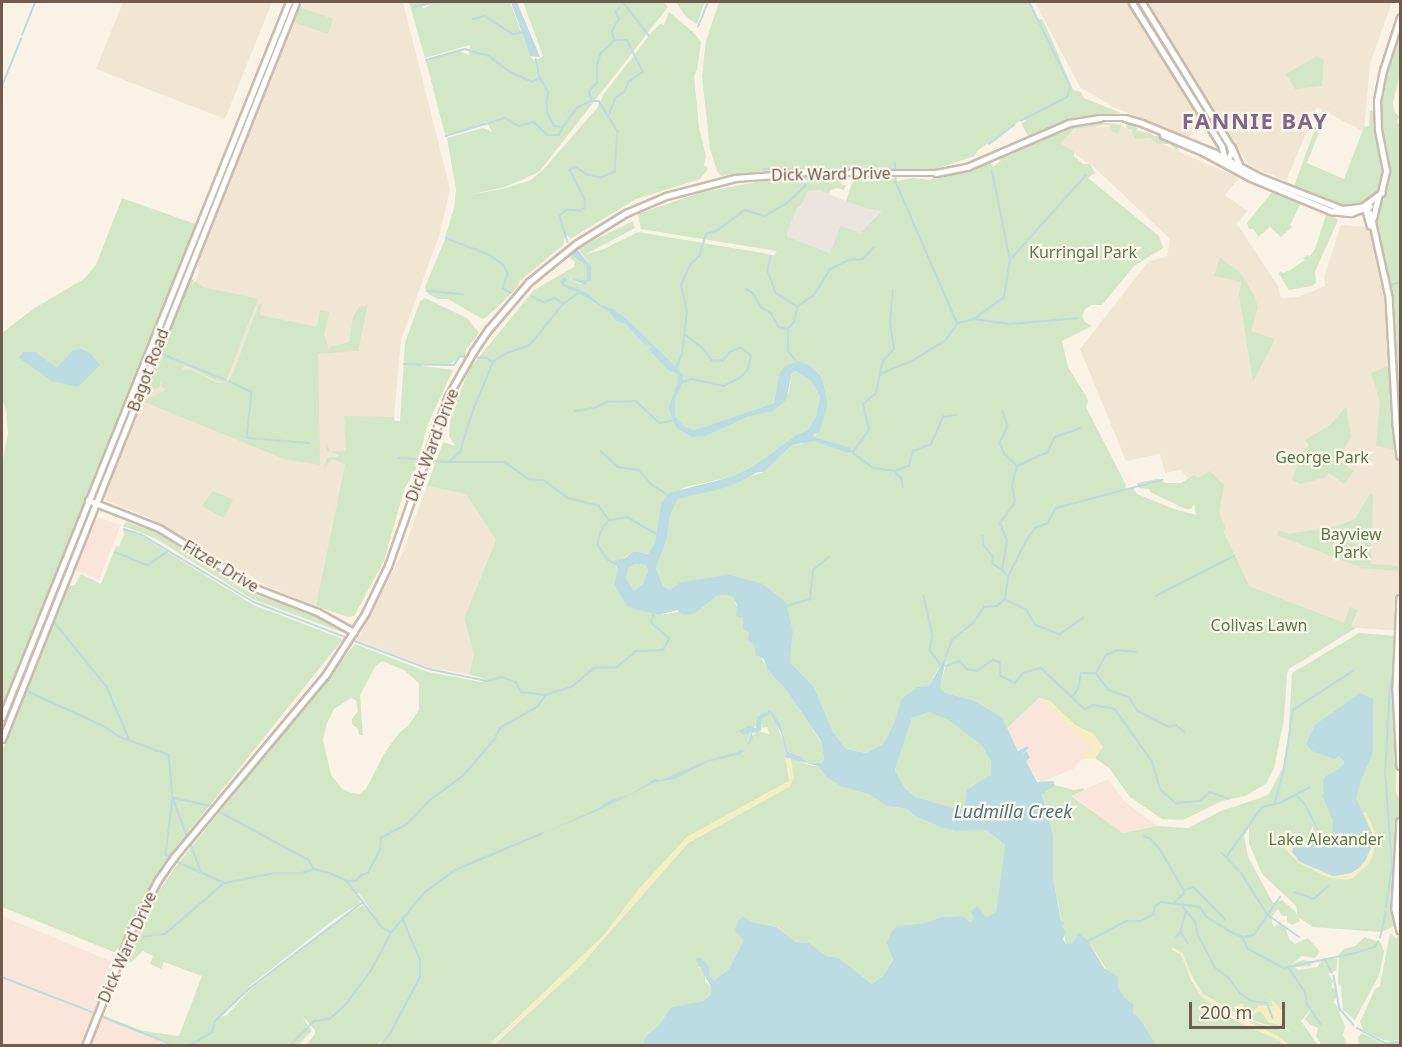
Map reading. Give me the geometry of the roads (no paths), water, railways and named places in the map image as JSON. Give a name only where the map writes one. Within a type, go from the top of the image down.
[{"type":"main road","name":"Bagot Road","points":[[2,717],[289,2]]},
{"type":"main road","name":"Bagot Road","points":[[2,739],[296,2]]},
{"type":"street","points":[[1132,2],[1219,142],[1226,160]]},
{"type":"street","points":[[1142,2],[1230,145],[1240,167]]},
{"type":"street","points":[[1373,230],[1374,208],[1386,171],[1378,130],[1377,100],[1383,71],[1401,18]]},
{"type":"street","name":"Dick Ward Drive","points":[[85,1046],[131,931],[158,880],[174,856],[325,676],[352,637],[388,566],[447,399],[470,357],[507,305],[529,282],[576,244],[626,213],[666,195],[735,178],[801,173],[936,173],[966,167],[1070,123],[1108,117],[1137,121],[1181,141]]},
{"type":"street","points":[[1181,141],[1215,153],[1273,185],[1306,197],[1342,208],[1366,207]]},
{"type":"street","points":[[1181,141],[1226,160],[1273,185]]},
{"type":"street","points":[[1215,153],[1220,147],[1219,142]]},
{"type":"street","points":[[1226,160],[1232,153],[1230,145]]},
{"type":"street","points":[[1354,213],[1366,207],[1380,195]]},
{"type":"street","points":[[1306,197],[1335,212],[1354,213],[1365,218],[1373,230]]},
{"type":"street","points":[[1366,207],[1389,297],[1396,424],[1401,456]]},
{"type":"street","name":"Fitzer Drive","points":[[88,500],[161,529],[255,588],[318,612],[352,637]]},
{"type":"street","points":[[1401,598],[1396,712],[1401,766]]},
{"type":"street","points":[[1398,673],[1401,684]]},
{"type":"street","points":[[1401,696],[1401,719]]},
{"type":"street","points":[[1400,929],[1395,909],[1395,894],[1401,821]]},
{"type":"street","points":[[1401,866],[1398,909],[1401,919]]},
{"type":"water","points":[[511,2],[517,2],[540,57],[530,56]]},
{"type":"water","points":[[577,249],[591,266],[591,279],[585,285],[569,279],[587,280],[587,265],[570,254]]},
{"type":"water","points":[[568,278],[564,284],[586,292],[601,305],[614,309],[628,320],[679,370],[684,376],[681,388],[676,395],[675,416],[684,426],[694,430],[774,403],[779,374],[785,366],[800,361],[811,366],[822,377],[828,405],[819,433],[814,434],[813,437],[851,448],[848,453],[814,441],[792,445],[764,472],[758,472],[731,486],[678,499],[670,515],[667,539],[656,568],[663,586],[670,590],[681,582],[730,575],[763,584],[786,603],[793,632],[790,662],[814,687],[833,732],[846,749],[866,753],[884,743],[894,723],[901,699],[917,687],[929,686],[947,655],[940,687],[945,693],[973,700],[1002,717],[1018,751],[1027,746],[1029,748],[1022,754],[1027,751],[1030,758],[1026,761],[1037,782],[1053,781],[1055,785],[1042,794],[1053,834],[1053,878],[1061,921],[1064,923],[1062,927],[1066,932],[1063,939],[1066,944],[1073,943],[1079,932],[1088,941],[1104,968],[1118,977],[1118,987],[1125,998],[1133,1004],[1133,1012],[1156,1045],[642,1045],[646,1036],[659,1025],[671,1007],[704,1001],[711,994],[711,987],[695,958],[701,958],[709,967],[710,977],[714,980],[729,969],[744,940],[735,931],[738,921],[743,916],[751,922],[777,927],[796,942],[810,943],[826,956],[839,958],[872,984],[883,976],[893,959],[887,943],[897,926],[925,923],[941,917],[963,916],[970,922],[974,918],[971,911],[977,906],[986,917],[996,912],[1005,845],[986,830],[956,831],[942,828],[913,815],[908,809],[887,806],[868,794],[842,787],[827,778],[818,766],[784,757],[786,754],[781,733],[771,714],[762,718],[761,731],[752,733],[753,738],[747,747],[751,732],[743,735],[739,731],[749,726],[756,728],[757,717],[770,710],[780,723],[788,752],[802,757],[808,763],[822,763],[824,759],[821,741],[786,690],[767,669],[764,659],[756,655],[754,644],[748,641],[749,632],[743,629],[743,618],[736,616],[737,605],[732,596],[718,595],[695,613],[683,615],[677,610],[659,615],[628,607],[614,583],[618,570],[614,561],[624,559],[634,551],[648,554],[655,543],[661,503],[669,493],[731,477],[755,465],[796,435],[808,430],[816,416],[820,396],[811,381],[796,371],[792,373],[786,400],[773,411],[747,417],[705,436],[692,437],[676,428],[668,408],[678,381],[677,374],[669,371],[650,351],[651,345],[644,344],[625,324],[616,321],[609,312],[582,295],[562,286],[560,281]],"holes":[[[636,564],[645,565],[648,570],[643,584],[634,591],[626,578],[629,567]],[[929,712],[949,720],[981,745],[991,761],[991,775],[967,789],[964,808],[957,809],[916,797],[905,788],[895,770],[912,718]]]},
{"type":"water","points":[[81,349],[90,353],[100,365],[78,387],[52,381],[19,358],[23,352],[35,352],[57,368],[73,350]]},
{"type":"water","name":"Lake Alexander","points":[[1360,693],[1373,699],[1373,752],[1356,798],[1372,833],[1373,843],[1365,861],[1359,868],[1351,873],[1333,876],[1300,862],[1292,852],[1295,840],[1315,844],[1332,841],[1333,821],[1322,795],[1324,794],[1323,781],[1326,776],[1339,769],[1345,762],[1339,756],[1334,759],[1312,751],[1306,744],[1315,725]]},
{"type":"water","points":[[744,750],[741,754],[707,762],[675,779],[655,782],[629,795],[655,779],[661,780],[706,761]]},
{"type":"water","points":[[629,795],[541,834],[597,809],[610,800]]},
{"type":"waterway","points":[[22,35],[35,2]]},
{"type":"waterway","points":[[413,7],[436,2]]},
{"type":"waterway","points":[[623,2],[649,35]]},
{"type":"waterway","points":[[698,27],[708,2]]},
{"type":"waterway","points":[[1021,121],[1067,97],[1070,86],[1029,2]]},
{"type":"waterway","points":[[614,39],[612,31],[619,19],[616,12],[619,8]]},
{"type":"waterway","points":[[473,19],[485,16],[513,34],[524,32]]},
{"type":"waterway","points":[[2,86],[21,39]]},
{"type":"waterway","points":[[591,99],[589,91],[597,83],[597,64],[601,53],[615,40],[627,40],[643,72],[629,82],[625,92],[616,98],[610,114]]},
{"type":"waterway","points":[[426,60],[465,49],[489,56],[510,72],[532,82],[540,78]]},
{"type":"waterway","name":"Ludmilla Creek","points":[[536,59],[540,78],[549,92],[548,114],[554,126],[563,127],[577,108],[591,101],[599,101],[618,131],[615,172],[601,178],[587,175],[575,167],[570,170],[585,200],[585,208],[580,211],[567,210],[560,216],[568,242]]},
{"type":"waterway","points":[[446,136],[505,118],[519,126],[534,122],[548,135],[559,135],[563,127]]},
{"type":"waterway","points":[[989,144],[1014,125]]},
{"type":"waterway","points":[[895,162],[896,170]]},
{"type":"waterway","points":[[764,169],[895,169]]},
{"type":"waterway","points":[[848,450],[853,452],[869,430],[863,404],[876,393],[880,374],[914,360],[945,341],[958,323],[974,319],[1004,297],[1010,261],[992,171]]},
{"type":"waterway","points":[[676,368],[682,354],[687,312],[681,286],[690,265],[699,256],[706,234],[718,230],[745,210],[765,216],[786,204],[805,186],[805,175]]},
{"type":"waterway","points":[[896,175],[896,182],[957,322]]},
{"type":"waterway","points":[[1010,260],[1085,176]]},
{"type":"waterway","points":[[446,238],[490,255],[504,265],[508,274],[503,288],[511,293]]},
{"type":"waterway","points":[[797,363],[788,351],[788,329],[794,322],[798,306],[814,295],[830,269],[849,260],[863,259],[874,247]]},
{"type":"waterway","points":[[771,257],[768,271],[776,293],[797,306]]},
{"type":"waterway","points":[[1389,285],[1398,283]]},
{"type":"waterway","points":[[746,289],[753,293],[761,307],[771,313],[779,327],[788,329]]},
{"type":"waterway","points":[[880,373],[883,361],[894,349],[890,323],[893,290]]},
{"type":"waterway","points":[[427,291],[463,294]]},
{"type":"waterway","points":[[433,461],[449,462],[460,452],[472,413],[493,362],[507,353],[530,345],[563,304],[578,293]]},
{"type":"waterway","points":[[531,296],[544,302],[555,298],[562,303]]},
{"type":"waterway","points":[[974,319],[1011,324],[1078,318]]},
{"type":"waterway","points":[[683,382],[692,379],[724,386],[740,378],[748,369],[751,356],[741,348],[731,352],[723,361],[712,361],[703,349],[685,335]]},
{"type":"waterway","points":[[162,354],[226,380]]},
{"type":"waterway","points":[[404,364],[454,365],[460,356],[468,357]]},
{"type":"waterway","points":[[472,357],[487,358],[493,362]]},
{"type":"waterway","points":[[229,381],[252,392],[247,438],[310,443]]},
{"type":"waterway","points":[[575,411],[595,408],[607,402],[636,401],[660,423],[675,420]]},
{"type":"waterway","points":[[1003,411],[1008,426],[1000,443],[1005,454],[1016,465]]},
{"type":"waterway","points":[[853,453],[874,468],[895,471],[909,466],[913,451],[931,444],[943,417],[956,415]]},
{"type":"waterway","points":[[1007,576],[1002,570],[1007,541],[1000,523],[1015,502],[1012,485],[1017,466],[1048,452],[1055,437],[1081,428]]},
{"type":"waterway","points":[[601,451],[618,467],[639,470],[651,484],[668,495]]},
{"type":"waterway","points":[[398,458],[418,459]]},
{"type":"waterway","points":[[450,462],[505,462],[528,479],[544,480],[568,498],[599,506],[609,520],[601,532],[598,545],[608,560],[616,564]]},
{"type":"waterway","points":[[896,473],[902,479],[903,487]]},
{"type":"waterway","points":[[946,657],[952,640],[974,622],[984,607],[997,606],[1005,599],[1008,577],[1026,541],[1035,528],[1048,523],[1056,508],[1162,480]]},
{"type":"waterway","points":[[610,520],[627,517],[657,534]]},
{"type":"waterway","points":[[124,529],[142,535],[254,602],[345,637]]},
{"type":"waterway","points":[[983,536],[984,546],[993,556],[993,564],[1001,569]]},
{"type":"waterway","points":[[115,552],[148,565],[168,551]]},
{"type":"waterway","points":[[1156,596],[1234,556]]},
{"type":"waterway","points":[[786,606],[810,599],[813,570],[829,557]]},
{"type":"waterway","points":[[924,596],[933,636],[930,650],[940,664]]},
{"type":"waterway","points":[[1006,600],[1026,609],[1036,625],[1060,634],[1083,618]]},
{"type":"waterway","points":[[347,881],[356,881],[361,875],[368,873],[380,849],[381,838],[407,824],[430,800],[463,776],[494,740],[500,728],[537,707],[546,695],[573,686],[594,668],[617,667],[636,651],[663,650],[669,639],[651,623],[655,611]]},
{"type":"waterway","points":[[55,623],[107,687],[129,738]]},
{"type":"waterway","points":[[355,641],[429,669],[487,681],[502,677],[516,682],[521,692],[546,695]]},
{"type":"waterway","points":[[1096,673],[1106,655],[1118,650],[1136,652]]},
{"type":"waterway","points":[[946,666],[960,661],[967,669],[977,671],[993,660],[1000,662],[1001,676],[1015,683],[1023,673],[1041,668],[1085,709],[1094,705],[1115,709],[1152,761],[1161,790],[1176,803],[1200,801],[1210,792],[1229,799]]},
{"type":"waterway","points":[[1386,907],[1392,866],[1385,773],[1390,686],[1394,670]]},
{"type":"waterway","points":[[1274,805],[1284,769],[1293,710],[1353,671]]},
{"type":"waterway","points":[[1073,696],[1078,689],[1081,673],[1096,673],[1109,690],[1129,697],[1138,711],[1169,727],[1176,725],[1185,732]]},
{"type":"waterway","points":[[27,691],[106,727],[118,736],[169,755],[173,798],[166,855],[170,857]]},
{"type":"waterway","points":[[1227,856],[1262,807],[1280,803],[1310,787]]},
{"type":"waterway","points":[[1296,795],[1305,804],[1318,829]]},
{"type":"waterway","points":[[173,798],[187,836]]},
{"type":"waterway","points":[[174,798],[211,806]]},
{"type":"waterway","points":[[218,811],[309,860],[314,869]]},
{"type":"waterway","points":[[290,1046],[314,1021],[330,1019],[346,1004],[369,974],[391,933],[425,892],[455,870],[543,833]]},
{"type":"waterway","points":[[1144,836],[1151,839],[1160,849],[1184,890],[1184,894],[1175,903]]},
{"type":"waterway","points":[[191,844],[201,872]]},
{"type":"waterway","points":[[1222,853],[1242,874],[1268,915],[1299,937]]},
{"type":"waterway","points":[[178,862],[225,883],[274,873],[302,873],[314,869],[330,873],[347,881],[382,927],[390,932]]},
{"type":"waterway","points":[[138,937],[165,934],[224,883]]},
{"type":"waterway","points":[[1294,892],[1314,899],[1328,886]]},
{"type":"waterway","points":[[1184,890],[1194,887],[1225,919]]},
{"type":"waterway","points":[[1088,941],[1127,921],[1141,921],[1153,915],[1155,906],[1161,902],[1200,907],[1207,917],[1231,932],[1243,937],[1254,935],[1280,897]]},
{"type":"waterway","points":[[189,1046],[212,1032],[215,1021],[249,989],[362,903]]},
{"type":"waterway","points":[[1183,907],[1196,922],[1198,935],[1215,967],[1229,978],[1240,993],[1252,1001],[1267,1003],[1273,1018]]},
{"type":"waterway","points":[[1186,913],[1181,932],[1188,943]]},
{"type":"waterway","points":[[1380,938],[1386,913]]},
{"type":"waterway","points":[[380,1046],[390,1034],[420,977],[420,960],[402,918]]},
{"type":"waterway","points":[[1176,937],[1181,932]]},
{"type":"waterway","points":[[1243,937],[1248,949],[1284,968],[1356,953],[1375,947],[1378,942]]},
{"type":"waterway","points":[[1326,961],[1332,973]]},
{"type":"waterway","points":[[1289,968],[1305,992],[1308,1005],[1321,1024]]},
{"type":"waterway","points":[[1334,976],[1340,1009],[1354,1025]]},
{"type":"waterway","points":[[2,977],[95,1013]]},
{"type":"waterway","points":[[103,1017],[176,1046]]},
{"type":"waterway","points":[[1357,1028],[1387,1044],[1400,1042]]},
{"type":"district","name":"FANNIE BAY","points":[[1255,121]]},
{"type":"park label","name":"Kurringal Park","points":[[1083,252]]},
{"type":"park label","name":"George Park","points":[[1322,457]]},
{"type":"park label","name":"Bayview Park","points":[[1351,543]]},
{"type":"park label","name":"Colivas Lawn","points":[[1259,625]]}]
